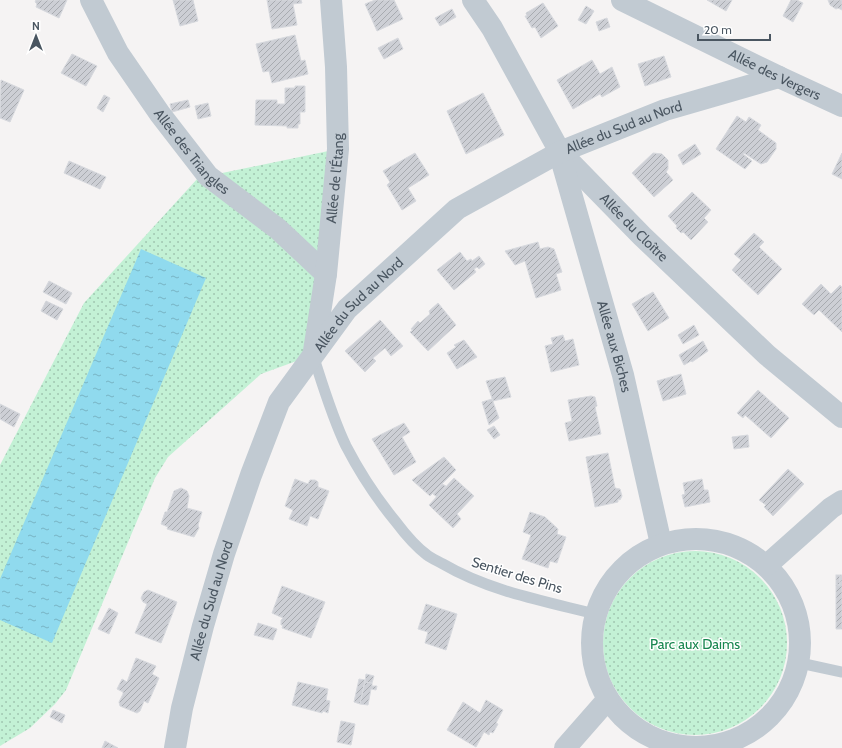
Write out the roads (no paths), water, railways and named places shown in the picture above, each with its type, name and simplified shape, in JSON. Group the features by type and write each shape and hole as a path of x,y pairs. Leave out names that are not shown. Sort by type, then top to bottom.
{"street":[{"name":"Allée des Triangles","path":"90,0 118,53 160,114 208,176 278,228 326,274"},
{"name":"Allée de l'Étang","path":"313,355 326,274 338,149 336,67 331,0"},
{"name":"Allée du Cloître","path":"473,0 492,28 560,152 642,236 767,355 842,417"},
{"name":"Allée des Vergers","path":"622,0 779,77 842,106"},
{"name":"Allée du Sud au Nord","path":"175,748 182,708 203,626 224,554 251,475 279,402 347,309 457,209 560,152 665,110 779,77"},
{"name":"Allée aux Biches","path":"560,152 623,375 661,544"},
{"path":"767,565 831,508 842,501"},
{"path":"689,538 717,540 744,549 767,565 784,585 796,609 801,636 800,663 787,695 765,722 737,744 707,747 678,746 651,737 626,721 608,699 596,672 591,643 595,614 614,579 632,560 661,544 689,538"},
{"path":"565,748 608,699"}],"lane":[{"name":"Sentier des Pins","path":"313,355 328,402 346,445 366,481 387,512 405,534 427,555 454,571 483,583 595,614"},
{"path":"800,663 842,672"}],"water":[{"path":"141,249 206,278 52,643 0,620 0,579"}],"park label":[{"name":"Parc aux Daims","path":"695,644"}]}
